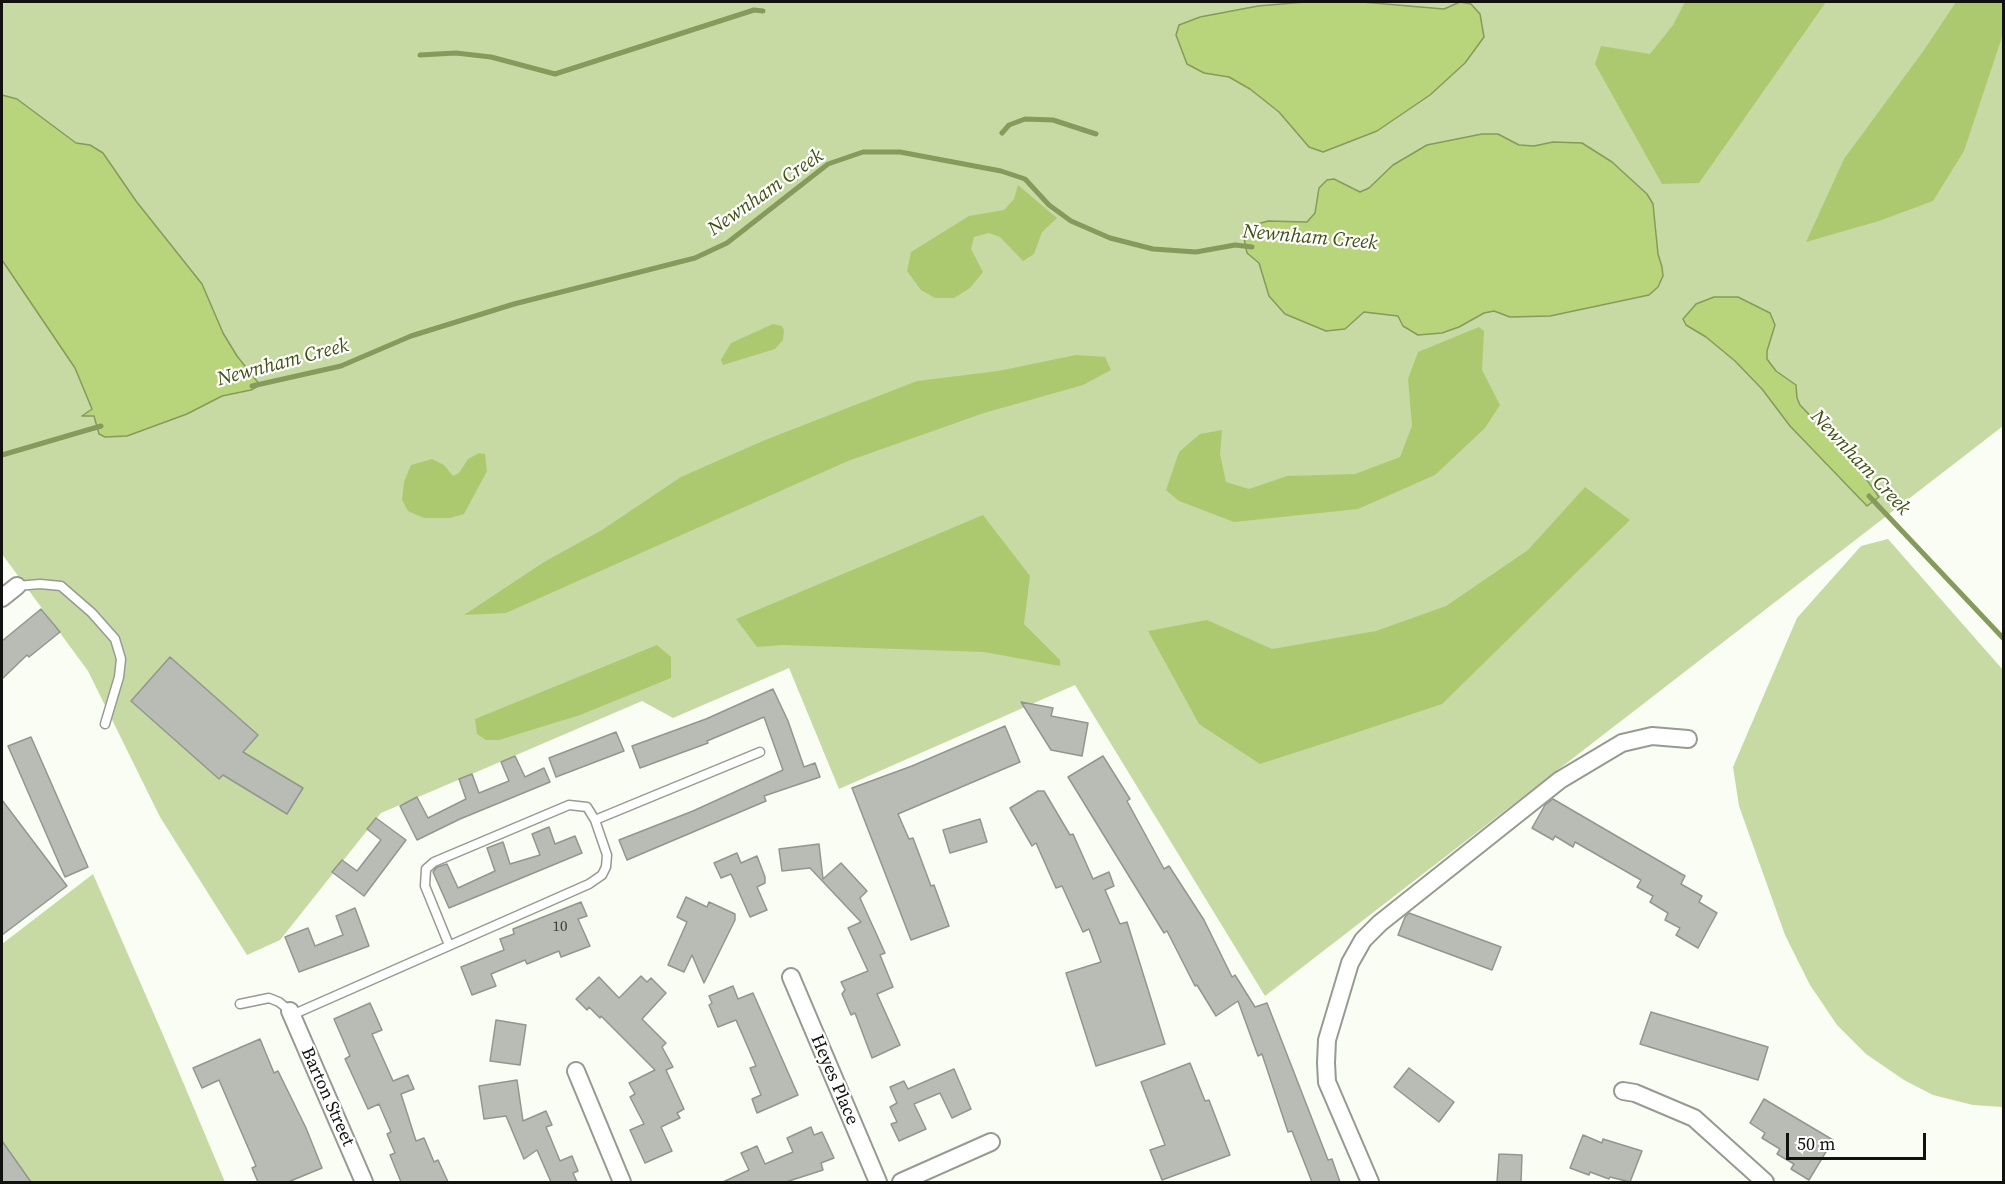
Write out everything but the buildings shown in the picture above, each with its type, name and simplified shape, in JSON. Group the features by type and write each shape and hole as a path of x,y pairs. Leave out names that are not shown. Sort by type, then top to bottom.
{"street":[{"path":"2,598 17,586"},
{"path":"1370,1182 1327,1082 1326,1063 1327,1040 1350,963 1363,940 1380,923 1560,780 1622,743 1652,736 1688,739"},
{"name":"Heyes Place","path":"791,977 878,1182"},
{"name":"Barton Street","path":"291,1013 364,1182"},
{"path":"576,1071 622,1182"},
{"path":"1623,1091 1694,1118 1765,1182"},
{"path":"901,1182 991,1142"}],"lane":[{"path":"17,586 40,584 62,586 92,613 115,639 121,659 119,677 105,724"},
{"path":"595,820 760,752"},
{"path":"240,1004 269,999 279,1002 291,1013 449,945 589,884 602,876 608,855 595,820 587,807 569,805 434,862 426,869 425,886 449,945"}],"shaded area":[{"path":"2,2 2003,2 2003,426 1265,996 1075,685 839,789 789,668 673,718 642,701 381,813 280,940 247,955 160,817 88,671 2,554"},
{"path":"1685,2 1826,2 1699,183 1662,184 1595,64 1601,46 1650,54 1673,25"},
{"path":"1956,2 2003,2 2003,34 1964,151 1933,201 1879,221 1806,242 1844,159 1924,50"},
{"path":"1018,185 1057,218 1042,232 1034,254 1023,261 1000,237 989,233 974,237 971,249 983,272 970,288 954,298 935,298 921,290 907,271 911,252 969,216 1004,210 1014,199"},
{"path":"773,324 782,326 784,330 783,340 775,349 723,365 721,360 731,343"},
{"path":"1479,327 1484,331 1482,370 1500,405 1485,428 1435,475 1358,509 1234,522 1179,501 1166,490 1179,452 1200,434 1222,430 1220,454 1226,482 1249,489 1287,476 1355,474 1400,457 1412,426 1408,379 1418,352"},
{"path":"1076,355 1105,357 1111,370 1083,385 984,413 848,461 506,613 464,615 544,562 602,530 681,477 765,440 917,381 998,371"},
{"path":"479,453 485,454 487,471 464,514 450,518 424,518 408,511 402,500 404,482 411,465 432,459 444,465 453,476 459,473 468,459"},
{"path":"1585,487 1630,520 1442,704 1328,742 1260,764 1199,724 1148,631 1207,620 1272,649 1376,631 1446,606 1528,550"},
{"path":"983,515 1030,576 1024,624 1060,660 1060,666 984,652 782,645 757,647 736,619"},
{"path":"1888,539 2003,670 2003,1107 1973,1105 1933,1095 1904,1080 1866,1054 1837,1025 1810,985 1785,935 1739,806 1733,767 1797,618 1861,546"},
{"path":"657,645 671,657 671,678 580,715 499,740 486,740 477,734 475,719"},
{"path":"93,874 225,1182 2,1182 2,944"}],"water":[{"path":"1305,2 1362,2 1444,9 1460,2 1471,4 1480,14 1484,37 1465,63 1430,95 1377,131 1323,152 1309,147 1279,112 1250,89 1229,77 1204,73 1187,64 1176,35 1179,25 1200,17 1258,6"},
{"path":"2,95 17,99 76,143 90,145 103,153 136,201 202,284 223,333 237,356 260,385 251,390 222,396 187,414 127,436 105,437 99,434 94,416 82,416 92,409 75,368 2,260"},
{"path":"1482,134 1498,134 1519,145 1534,146 1553,142 1582,143 1612,162 1647,194 1653,204 1658,254 1663,276 1658,287 1649,295 1550,316 1510,317 1494,311 1484,313 1459,327 1442,333 1418,335 1403,326 1398,316 1364,312 1345,329 1326,331 1285,314 1269,296 1259,263 1247,253 1243,233 1254,225 1268,221 1307,222 1315,213 1319,188 1327,180 1334,179 1360,192 1369,188 1393,165 1427,145"},
{"path":"1714,297 1738,297 1770,313 1775,325 1767,351 1767,359 1776,371 1796,385 1800,405 1852,459 1879,497 1867,506 1790,426 1762,389 1735,361 1706,337 1686,325 1683,319 1696,304"}],"waterway":[{"path":"420,55 456,53 491,57 555,74 754,10 763,11"},
{"path":"1002,133 1009,125 1025,119 1053,120 1096,134"},
{"name":"Newnham Creek","path":"252,386 341,366 411,336 514,304 695,258 727,243 828,164 863,152 900,152 1001,171 1025,179 1049,205 1071,221 1110,238 1153,249 1196,252 1235,245 1252,247"},
{"name":"Newnham Creek","path":"2,455 101,426"},
{"name":"Newnham Creek","path":"1869,496 2004,639"}]}
